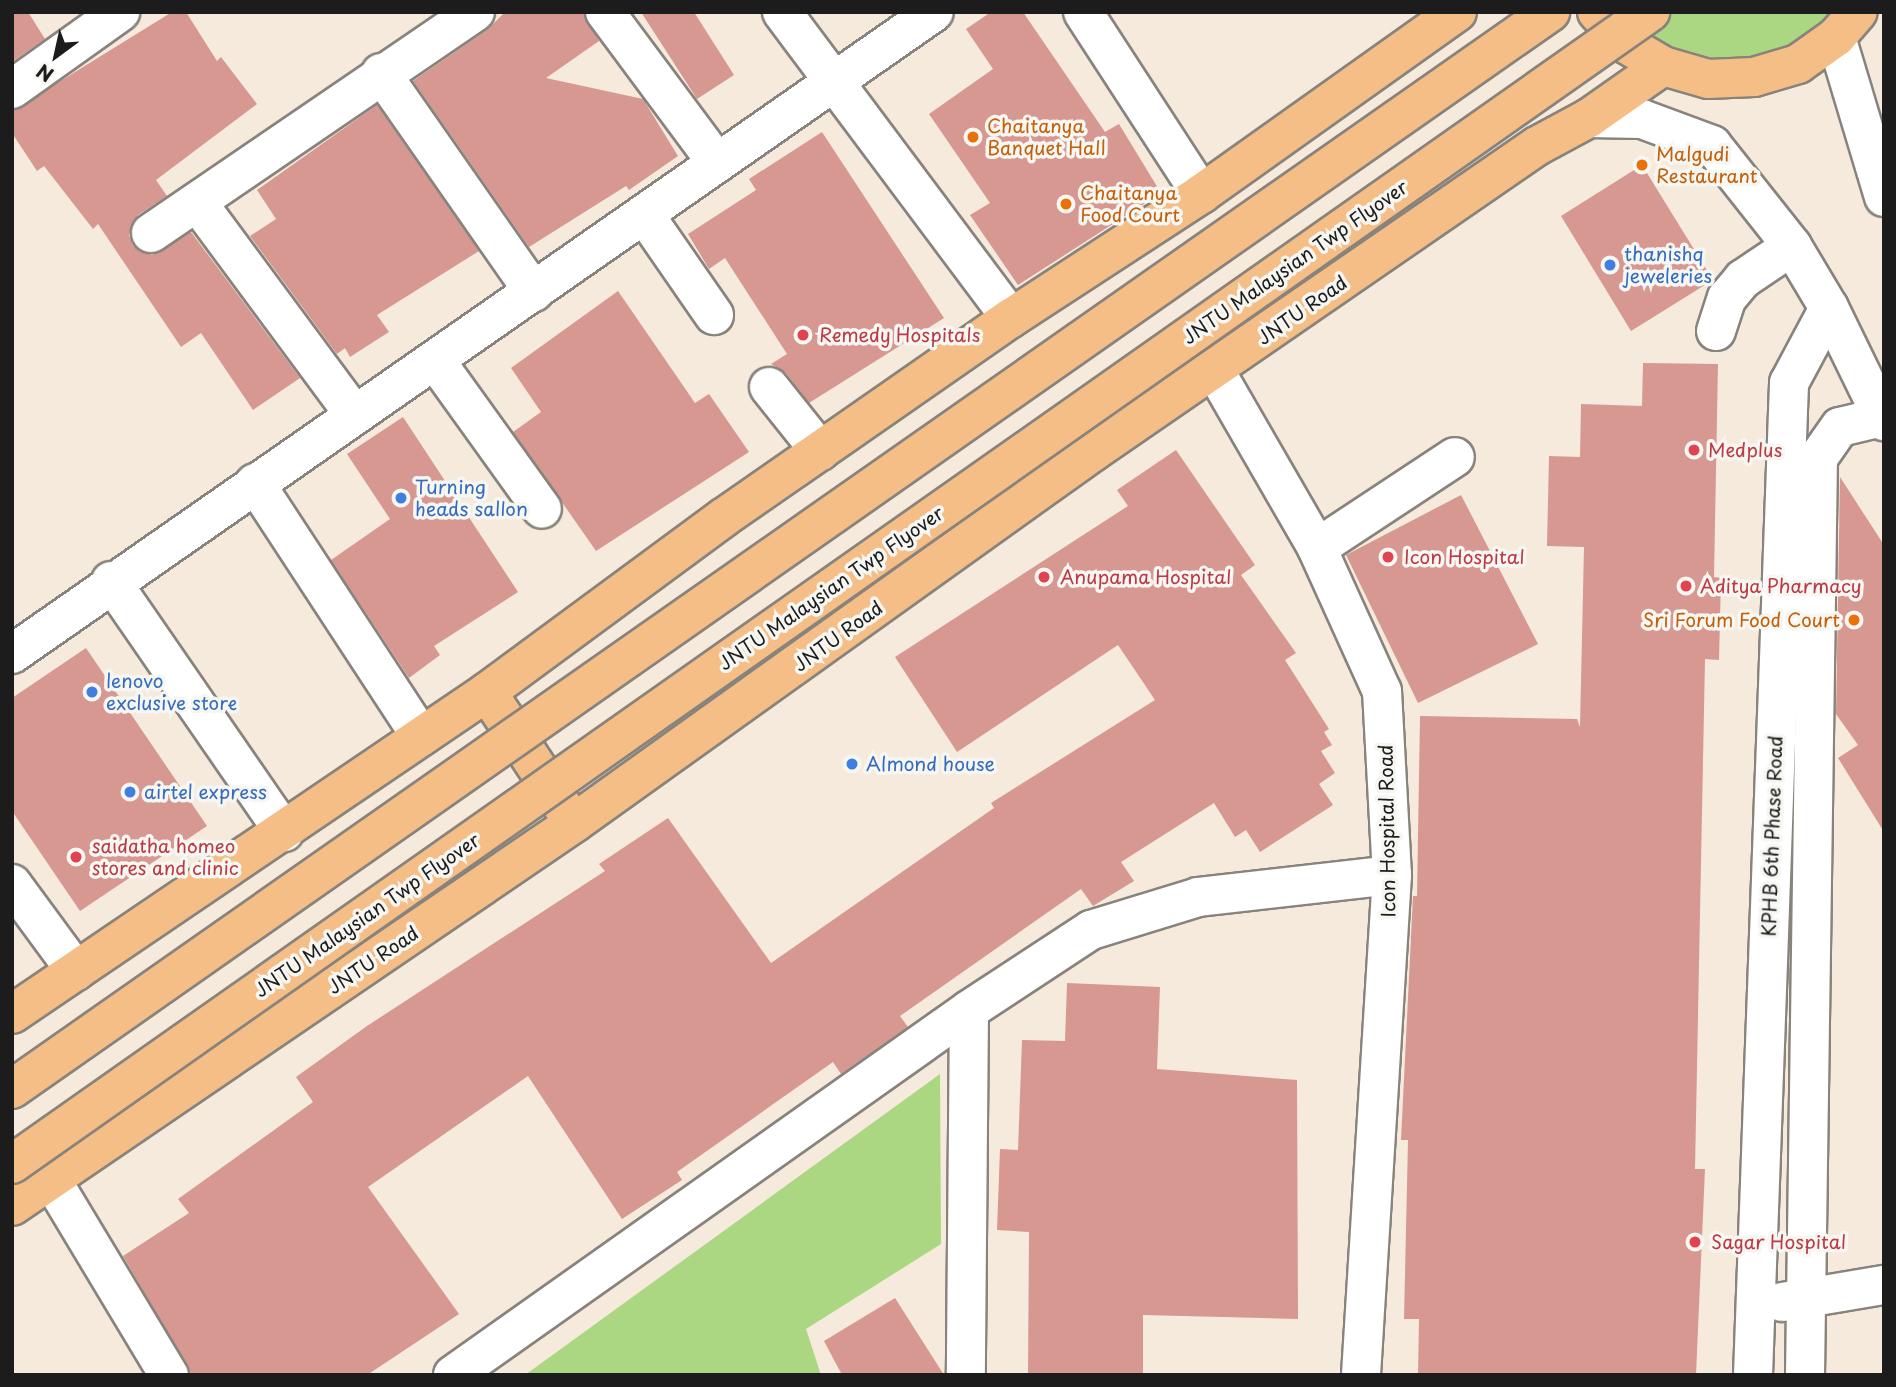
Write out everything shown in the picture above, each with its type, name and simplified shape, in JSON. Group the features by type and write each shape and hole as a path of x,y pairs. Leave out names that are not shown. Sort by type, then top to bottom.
{"main road":[{"path":"12,1014 487,692 820,451 1011,318 1201,194 1457,12"},
{"path":"12,1089 1550,12"},
{"path":"1597,12 1626,44 1663,66 1708,79 1754,78 1798,64 1847,25"},
{"name":"JNTU Malaysian Twp Flyover","path":"12,1164 1650,12"},
{"name":"JNTU Road","path":"12,1206 574,823 1094,452 1215,371 1537,145 1589,118 1663,66"},
{"path":"487,692 574,823"}],"street":[{"path":"12,89 79,24 120,12"},
{"path":"151,233 380,73 475,12"},
{"path":"606,12 717,163"},
{"path":"782,12 1011,318"},
{"path":"12,654 111,581 534,292 934,12"},
{"path":"1083,12 1201,194"},
{"path":"1847,25 1884,197"},
{"path":"380,73 534,292"},
{"path":"1589,118 1642,119 1712,145 1792,246 1829,308 1883,419"},
{"path":"197,202 354,414"},
{"path":"644,214 714,315"},
{"path":"1716,331 1727,298 1743,279 1792,246"},
{"name":"KPHB 6th Phase Road","path":"1753,1375 1789,383 1829,308"},
{"path":"435,360 542,509"},
{"name":"Icon Hospital Road","path":"1215,371 1317,548 1382,691 1392,875 1361,1375"},
{"path":"769,387 820,451"},
{"name":"KPHB 6th Phase Road","path":"1805,1375 1818,458 1840,427 1883,419"},
{"path":"1317,548 1455,457"},
{"path":"255,483 421,737"},
{"path":"111,581 284,831"},
{"path":"453,1375 969,1010 1091,930 1198,897 1392,875"},
{"path":"12,884 76,971"},
{"path":"966,1375 969,1010"},
{"path":"51,1179 169,1375"},
{"path":"1755,1306 1884,1286"}],"green space":[{"path":"1621,12 1837,12 1799,45 1752,61 1704,61 1662,47"},
{"path":"940,1074 941,1244 806,1329 821,1375 525,1375"}],"building":[{"path":"12,12 28,12 45,39 12,62"},
{"path":"172,12 186,12 217,61 221,57 257,104 156,180 167,196 138,215 129,235 133,246 152,255 191,232 300,378 253,410 201,333 181,347 98,224 93,229 44,166 37,171 12,133 12,111"},
{"path":"505,12 584,12 599,41 546,78 643,99 678,156 629,190 626,186 529,247 413,81 487,30"},
{"path":"641,12 694,12 734,75 697,99"},
{"path":"991,12 1023,12 1105,132 1119,124 1161,193 1018,285 970,215 990,203 929,114 993,69 966,29"},
{"path":"377,105 479,251 377,315 389,332 350,357 345,348 337,354 250,236 276,219 257,190"},
{"path":"822,132 944,318 809,403 786,373 771,364 787,354 725,258 709,269 688,234 756,190 749,179"},
{"path":"1642,165 1713,280 1631,331 1561,216"},
{"path":"618,291 695,403 709,394 749,452 596,551 513,432 541,412 511,368"},
{"path":"1643,363 1718,364 1714,577 1721,578 1719,660 1705,659 1695,1169 1705,1169 1696,1375 1418,1375 1419,1319 1404,1319 1408,1140 1401,1140 1413,896 1417,896 1420,716 1577,719 1580,727 1584,547 1547,546 1549,456 1580,457 1581,404 1642,406"},
{"path":"403,417 518,592 434,646 440,655 409,678 331,560 390,519 347,454"},
{"path":"1176,450 1255,565 1241,575 1296,653 1285,660 1329,729 1324,732 1332,745 1321,751 1335,773 1319,784 1333,805 1260,852 1246,830 1235,837 1214,803 1121,862 1134,881 1093,906 1081,889 900,1016 908,1027 841,1074 833,1062 677,1172 682,1180 622,1219 528,1076 368,1187 459,1314 367,1375 192,1375 123,1256 189,1213 178,1199 313,1102 296,1077 367,1026 605,871 599,864 668,818 771,963 994,808 991,803 1155,700 1118,645 957,752 895,657 1128,506 1117,490"},
{"name":"Sri Forum Food Court","path":"1840,477 1884,545 1884,832 1838,758 1858,745 1836,714"},
{"path":"1461,495 1538,644 1418,703 1346,555"},
{"path":"86,648 207,826 80,911 12,811 12,698"},
{"path":"1067,983 1160,987 1157,1069 1297,1080 1298,1319 1143,1315 1143,1375 1028,1375 1029,1232 997,1230 1000,1149 1018,1150 1022,1040 1065,1041"},
{"path":"895,1298 944,1375 842,1375 824,1341"}],"place":[{"name":"Chaitanya Banquet Hall","path":"973,137"},
{"name":"Malgudi Restaurant","path":"1642,165"},
{"name":"Chaitanya Food Court","path":"1066,204"},
{"name":"thanishq jeweleries","path":"1610,265"},
{"name":"Remedy Hospitals","path":"803,335"},
{"name":"Medplus","path":"1694,450"},
{"name":"Turning heads sallon","path":"401,498"},
{"name":"Icon Hospital","path":"1388,557"},
{"name":"Anupama Hospital","path":"1044,577"},
{"name":"Aditya Pharmacy","path":"1686,586"},
{"name":"Sri Forum Food Court","path":"1854,620"},
{"name":"lenovo exclusive store","path":"92,692"},
{"name":"Almond house","path":"852,764"},
{"name":"airtel express","path":"130,792"},
{"name":"saidatha homeo stores and clinic","path":"76,857"},
{"name":"Sagar Hospital","path":"1695,1242"}]}
